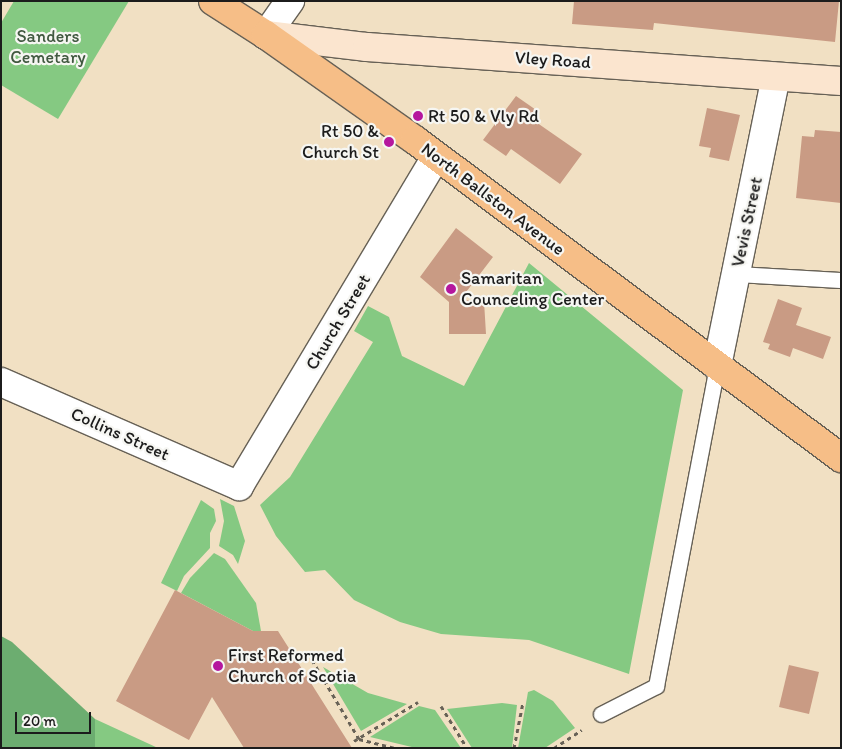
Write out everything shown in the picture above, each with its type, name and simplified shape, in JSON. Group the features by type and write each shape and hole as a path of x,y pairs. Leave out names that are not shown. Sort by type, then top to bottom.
{"main road":[{"name":"North Ballston Avenue","path":"213,1 266,35 436,157 841,458"}],"street":[{"path":"266,35 290,1"},
{"name":"Vley Road","path":"266,35 367,47 841,81"},
{"name":"Vevis Street","path":"717,366 776,77"},
{"name":"Church Street","path":"239,486 436,157"},
{"name":"Collins Street","path":"1,382 239,486"}],"lane":[{"path":"736,274 841,280"},
{"path":"601,714 656,686 717,366"}],"path":[{"path":"308,653 359,738 396,748"},
{"path":"354,741 418,702"},
{"path":"514,748 523,702"},
{"path":"440,706 467,748"},
{"path":"554,748 582,730"}],"green space":[{"name":"Sanders Cemetary","path":"14,1 129,1 58,119 1,85 1,23"},
{"path":"529,263 683,390 629,674 529,640 441,634 400,622 354,600 325,570 305,572 276,536 260,505 290,477 373,342 354,331 368,306 389,317 402,356 464,386"},
{"path":"220,499 234,506 245,541 238,564 233,555 219,546 224,521"},
{"path":"201,500 214,509 216,521 210,533 210,548 184,576 177,591 161,583"},
{"path":"214,553 225,559 256,603 261,631 253,631 181,593 190,578"},
{"path":"1,636 12,642 95,719 95,748 1,748"},
{"path":"323,667 368,693 407,704 361,731"},
{"path":"534,690 553,701 575,728 545,748 518,748 528,692"},
{"path":"502,703 517,705 512,748 472,748 447,709"},
{"path":"419,706 435,710 461,748 416,748 370,737"},
{"path":"95,719 158,748 95,748"}],"building":[{"path":"574,1 839,1 835,42 654,23 653,30 572,24"},
{"path":"516,96 539,112 533,120 582,154 560,184 511,149 506,156 483,140"},
{"path":"707,108 740,115 729,161 709,157 711,148 699,146"},
{"path":"815,130 841,132 841,203 796,198 802,136 814,137"},
{"name":"Samaritan Counceling Center","path":"456,228 493,257 460,300 484,301 486,334 449,334 449,302 420,277"},
{"path":"778,299 802,308 796,325 831,337 823,359 793,348 790,357 768,349 770,344 763,342"},
{"name":"First Reformed Church of Scotia","path":"175,590 253,631 278,631 352,748 244,748 212,697 189,740 116,701"},
{"path":"789,665 819,672 809,714 779,707"}],"place":[{"name":"Rt 50 & Vly Rd","path":"418,116"},
{"name":"Rt 50 & Church St","path":"389,142"},
{"name":"Samaritan Counceling Center","path":"451,289"},
{"name":"First Reformed Church of Scotia","path":"218,666"}]}
